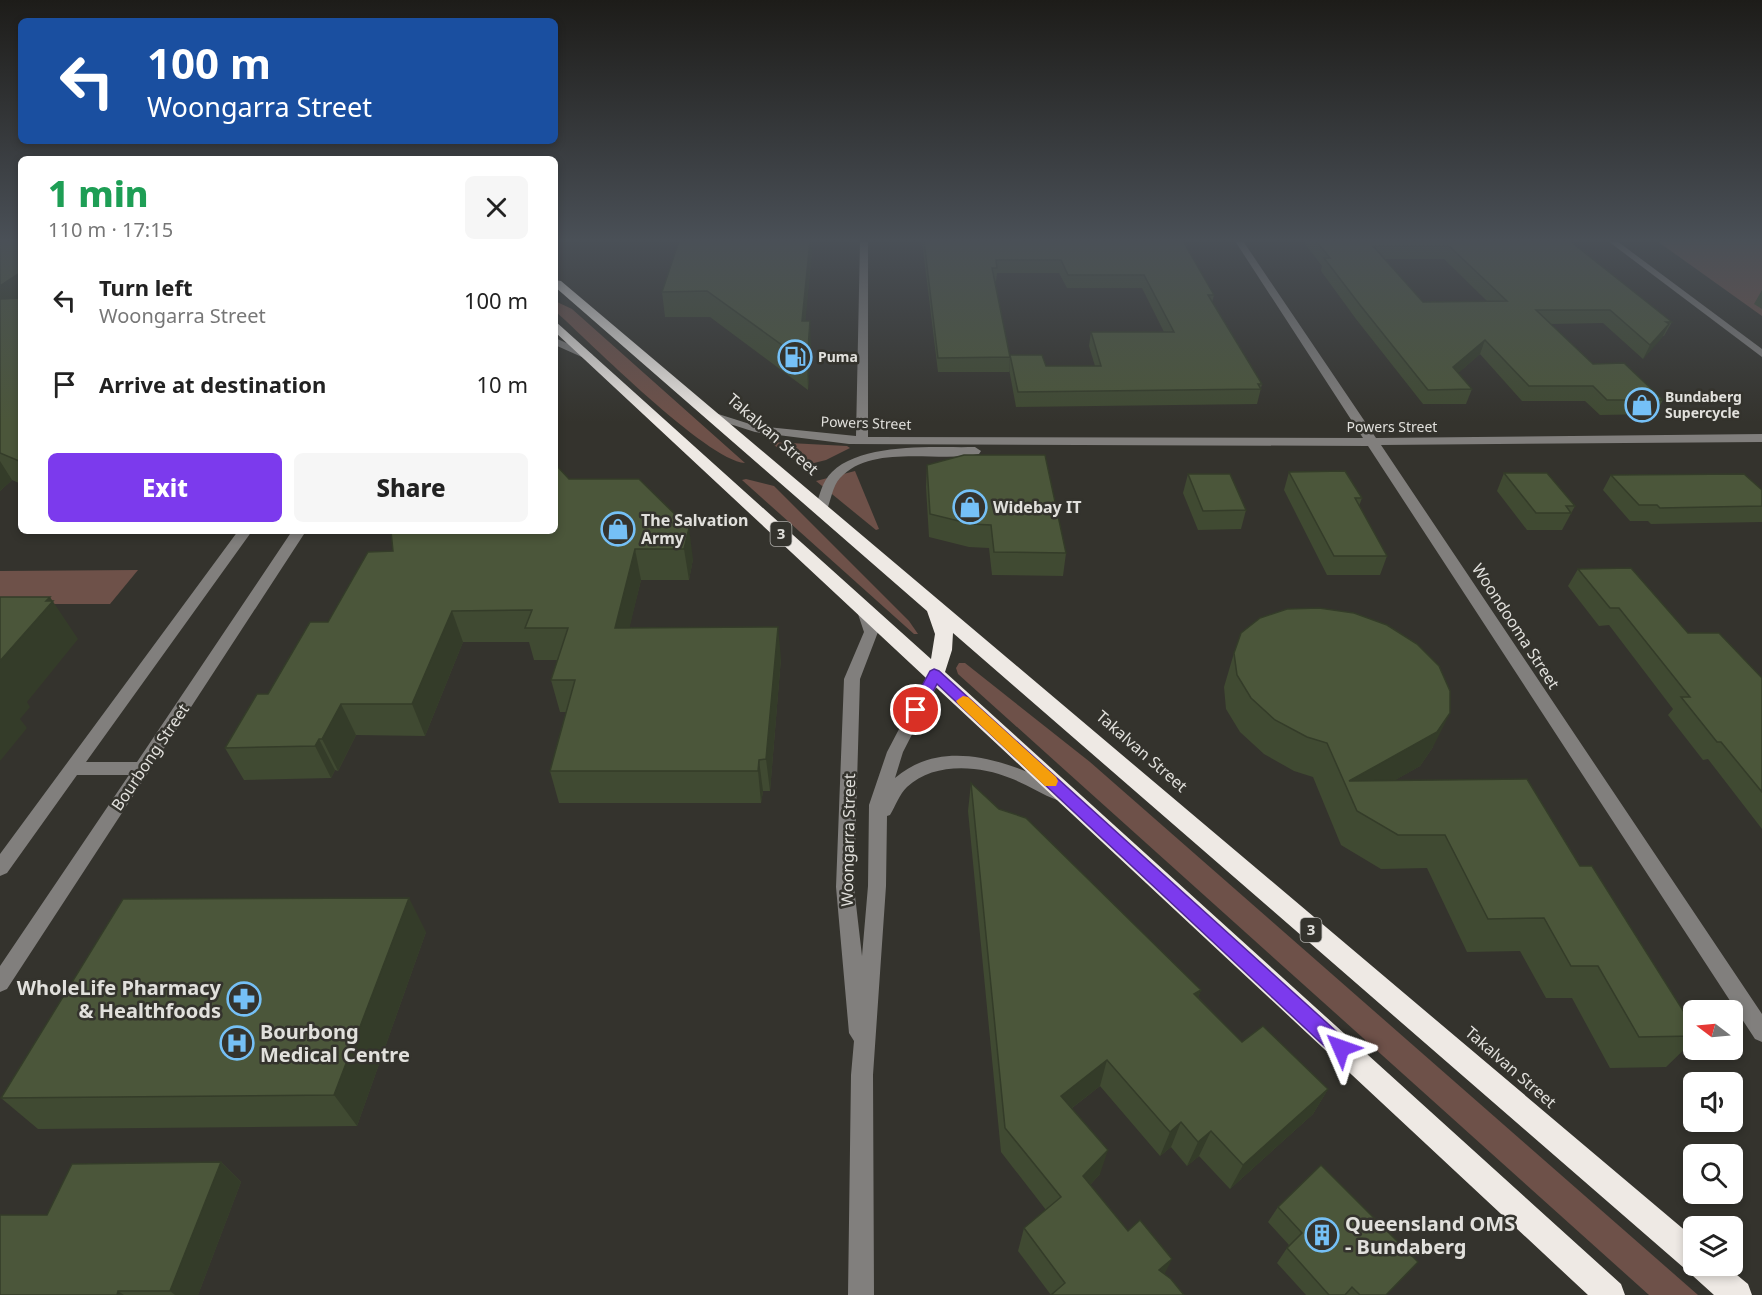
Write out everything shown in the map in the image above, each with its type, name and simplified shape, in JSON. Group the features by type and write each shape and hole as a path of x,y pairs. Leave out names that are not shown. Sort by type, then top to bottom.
{"highway":[{"name":"Takalvan Street","path":"577,301 1683,1249"},
{"name":"3","path":"558,328 1610,1295"},
{"path":"929,602 942,620 945,631 934,674"},
{"path":"1715,1276 1737,1295"}],"street":[{"path":"864,301 861,440 883,456"},
{"name":"Woondooma Street","path":"1279,301 1762,1032"},
{"path":"1692,301 1762,354"},
{"path":"558,342 588,356"},
{"name":"Powers Street","path":"712,415 736,424 778,433 861,440 1373,442 1762,438"},
{"path":"863,420 892,434 923,440"},
{"name":"Powers Street","path":"820,509 829,485 837,474 856,462 883,456 976,450 1022,441"},
{"path":"0,868 243,534"},
{"name":"Bourbong Street","path":"0,983 297,534"},
{"name":"Woongarra Street","path":"862,1074 845,887 852,679 871,632 864,610"},
{"name":"Woongarra Street","path":"861,1295 862,1074 877,886 878,805 889,768 934,674"},
{"name":"Woongarra Street","path":"878,829 887,800 907,776 947,762 999,767 1068,798"},
{"path":"72,769 143,768"}],"shaded area":[{"path":"1742,301 1762,301 1762,316"},
{"path":"558,302 572,309 745,463 727,457 704,442 648,398 558,314"},
{"path":"770,442 850,448 826,460 802,466"},
{"path":"855,471 879,529 876,530 816,481"},
{"path":"742,480 774,486 909,621 918,634 914,634"},
{"path":"138,570 110,604 0,604 0,571"},
{"path":"959,663 965,663 1090,762 1698,1295 1649,1295 958,674 956,668"}],"building":[{"path":"0,301 18,301 18,461 0,453"},
{"path":"721,301 804,301 802,321 810,321 807,363"},
{"path":"931,301 999,301 1010,357 938,358"},
{"path":"1158,301 1212,301 1262,384 1258,384 1261,389 1018,392 1010,355 1042,355 1046,366 1101,366 1091,332 1174,332"},
{"path":"1357,301 1646,301 1672,322 1666,322 1669,324 1650,345 1610,310 1536,310 1593,364 1624,363 1663,400 1607,400 1593,386 1529,386 1485,340 1453,367 1472,389 1428,390"},
{"path":"964,455 1045,455 1066,553 994,552 991,525 971,524 930,514 927,465"},
{"path":"558,467 569,479 639,479 689,528 684,549 635,549 615,628 778,627 766,759 759,760 758,771 550,771 575,680 551,680 568,628 525,628 532,610 452,611 412,704 341,704 322,739 319,739 315,746 225,748 257,694 268,694 310,622 328,622 368,552 393,551 391,534 558,534"},
{"path":"1345,471 1362,498 1355,498 1387,556 1334,556 1289,472"},
{"path":"1504,473 1547,473 1575,506 1566,506 1571,513 1536,513"},
{"path":"1188,474 1230,474 1246,510 1203,511"},
{"path":"1744,474 1762,490 1762,506 1660,508 1657,505 1639,505 1611,475"},
{"path":"1631,568 1688,633 1719,633 1762,678 1762,792 1721,742 1717,742 1681,697 1690,697 1619,608 1610,608 1578,569"},
{"path":"0,597 50,597 46,601 53,601 0,661"},
{"path":"1319,608 1354,613 1387,625 1417,644 1439,666 1450,691 1450,713 1437,732 1349,781 1527,779 1580,866 1592,866 1683,1011 1683,1036 1639,1037 1598,966 1571,966 1544,918 1488,919 1445,835 1398,835 1357,811 1327,743 1307,737 1275,720 1251,698 1237,675 1234,653 1241,633 1260,618 1287,609"},
{"path":"971,783 999,809 1026,818 1201,990 1194,994 1242,1042 1263,1026 1328,1089 1243,1165 1211,1131 1198,1142 1181,1122 1170,1132 1107,1060 1061,1096 1108,1150 1083,1176 1128,1231 1140,1220 1172,1259 1159,1270 1171,1279 1184,1295 1051,1295 1065,1283 1024,1228 1061,1197 1005,1128"},
{"path":"409,898 334,1095 1,1098 123,899"},
{"path":"221,1162 170,1291 118,1291 117,1295 0,1295 0,1215 47,1215 72,1164"},
{"name":"Queensland OMS - Bundaberg","path":"1321,1165 1418,1262 1386,1295 1360,1295 1352,1287 1345,1295 1329,1295 1287,1248 1302,1233 1278,1207"}],"slow traffic":[{"path":"963,701 1050,781"}],"place":[{"name":"Puma","path":"795,357"},
{"name":"Bundaberg Supercycle","path":"1642,405"},
{"name":"Widebay IT","path":"970,507"},
{"name":"The Salvation Army","path":"618,529"},
{"name":"WholeLife Pharmacy & Healthfoods","path":"244,999"},
{"name":"Bourbong Medical Centre","path":"237,1043"},
{"name":"Queensland OMS - Bundaberg","path":"1322,1235"}],"route":[{"path":"916,710 934,674 1341,1048"}]}
